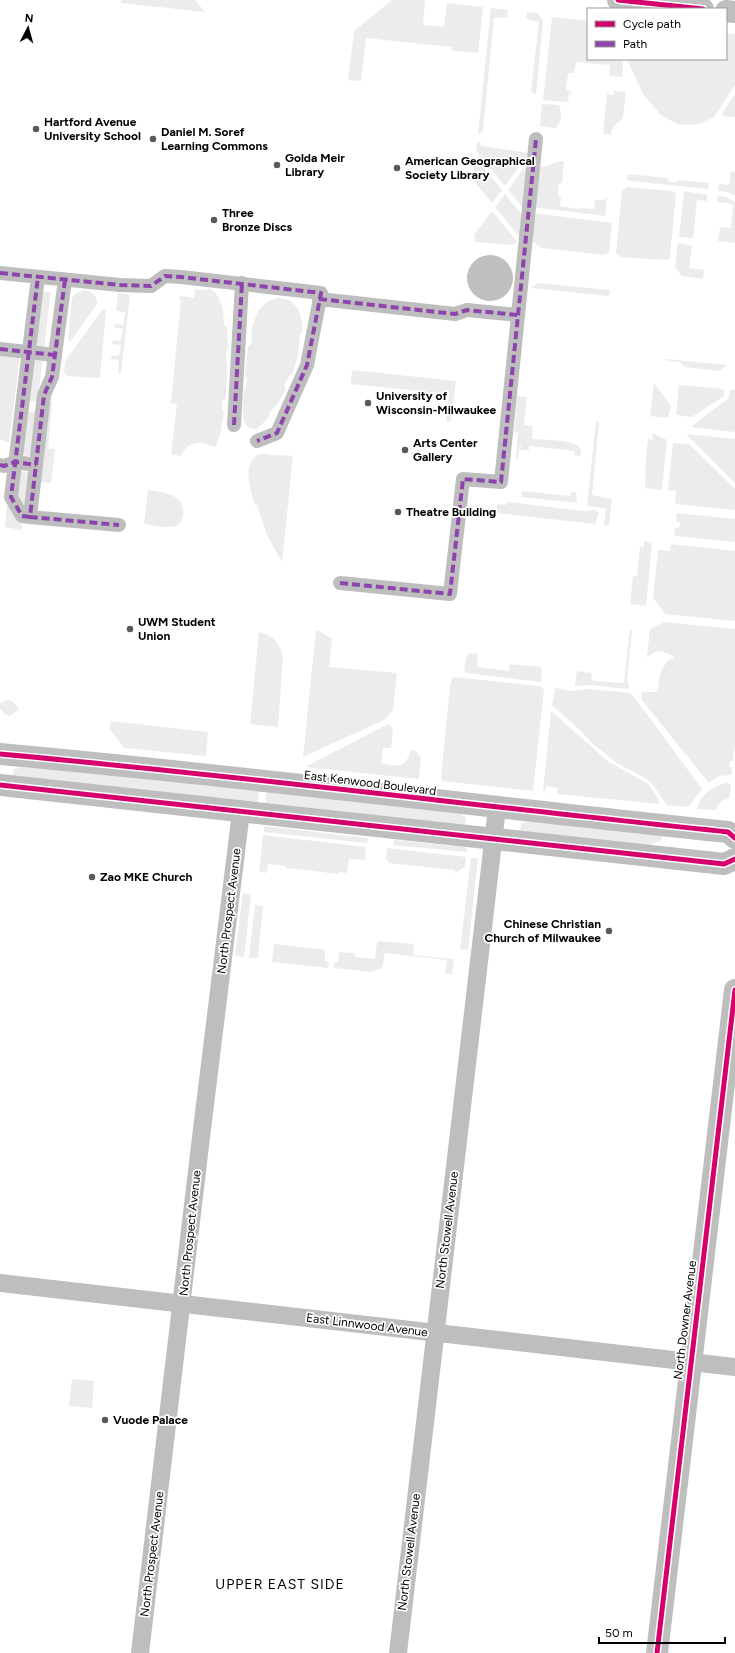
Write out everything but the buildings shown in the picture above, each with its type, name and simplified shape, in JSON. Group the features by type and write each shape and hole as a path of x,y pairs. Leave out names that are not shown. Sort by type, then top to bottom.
{"street":[{"path":"618,0 694,8"},
{"path":"340,583 450,594 463,479 501,482 536,139"},
{"path":"0,273 120,285 151,286 165,276 242,283 321,293 307,365 277,433 257,441"},
{"path":"38,277 11,497 22,516 119,525"},
{"path":"30,517 44,395 52,377 65,280"},
{"path":"234,425 242,283"},
{"path":"319,299 454,314 467,310 518,315"},
{"path":"0,348 55,355"},
{"path":"0,465 4,466 15,462 36,465"},
{"name":"East Kenwood Boulevard","path":"0,754 285,783 498,808 728,832 735,838"},
{"path":"0,785 724,864 735,859"},
{"name":"North Stowell Avenue","path":"398,1653 498,808"},
{"name":"North Prospect Avenue","path":"140,1653 202,1123 241,812"},
{"name":"North Downer Avenue","path":"657,1653 690,1362 735,990"},
{"name":"East Linnwood Avenue","path":"0,1283 735,1367"}],"shaded area":[{"path":"121,0 195,0 205,12 121,3"},
{"path":"392,0 425,0 423,25 444,27 447,3 483,7 478,53 451,50 451,47 366,38 361,81 348,80 354,31"},
{"path":"491,8 508,10 507,17 494,18 483,131 478,135"},
{"path":"527,12 537,13 543,20 536,95 531,91 539,22 526,18"},
{"path":"552,17 587,21 587,60 621,60 623,64 622,77 609,76 610,65 576,62 574,73 568,73 566,89 572,92 572,95 569,92 568,102 543,100"},
{"path":"727,33 735,34 735,85 714,117 700,124 677,124 661,115 643,94 627,60 727,60"},
{"path":"614,91 626,92 623,118 613,127 611,135 603,134 607,94 614,95"},
{"path":"735,94 735,117 722,116 723,112"},
{"path":"542,104 559,105 561,117 556,128 540,126"},
{"path":"477,142 480,142 481,146 529,153 505,186 476,151"},
{"path":"475,158 502,190 492,203 473,180"},
{"path":"559,161 564,161 562,183 559,183 558,196 561,197 560,206 578,209 594,209 595,200 604,200 607,197 605,216 532,207 540,167"},
{"path":"524,168 526,168 524,209 508,190"},
{"path":"731,171 735,172 735,196 727,192 718,191 719,184 729,185"},
{"path":"628,174 667,178 670,182 676,182 679,180 709,183 708,189 630,181 627,179"},
{"path":"627,187 673,191 676,194 670,257 667,260 620,257 616,253 622,191"},
{"path":"684,191 707,195 707,201 697,200 693,238 679,237"},
{"path":"505,194 523,216 521,239 495,207"},
{"path":"718,196 726,197 735,202 735,243 718,241 720,227 731,228 733,204 717,202"},
{"path":"492,211 517,242 512,245 475,242 474,235"},
{"path":"532,213 612,223 609,253 604,255 542,248 528,239"},
{"path":"678,243 692,246 689,268 704,270 703,279 682,276 675,267"},
{"path":"490,255 503,259 509,265 513,278 509,291 503,297 490,301 477,297 471,291 467,278 471,265 477,259"},
{"path":"538,283 610,290 609,296 531,288"},
{"path":"208,288 215,292 219,298 224,314 224,325 227,327 228,349 226,351 226,399 223,400 222,410 224,412 221,431 216,446 202,443 194,444 185,449 181,456 171,454 177,404 171,403 181,300 179,300 179,298 181,296 194,298 195,289 207,290"},
{"path":"84,290 94,294 97,304 70,342 68,339 72,298 76,293"},
{"path":"41,291 51,292 44,348 35,347"},
{"path":"118,293 130,295 121,373 118,373 119,360 111,359 111,356 119,356 121,345 112,344 113,340 121,341 123,329 114,327 115,324 123,325 125,312 116,311"},
{"path":"278,298 290,301 295,305 301,315 302,334 300,334 298,356 292,375 290,375 284,385 286,389 277,405 269,414 269,417 257,429 251,428 244,420 243,414 244,389 246,388 247,379 245,376 248,346 251,344 251,333 254,320 259,310 266,303"},
{"path":"103,309 106,311 100,378 67,376 64,372 65,361"},
{"path":"0,353 20,356 9,443 0,439"},
{"path":"33,357 43,358 37,402 28,401"},
{"path":"664,360 727,365 719,371 685,367 680,362"},
{"path":"352,370 456,381 451,421 446,421 449,394 351,384"},
{"path":"654,383 671,406 668,418 650,416"},
{"path":"679,385 724,389 724,396 692,417 676,415"},
{"path":"730,390 735,390 735,432 691,427 729,398"},
{"path":"517,396 527,397 524,425 533,426 532,439 557,440 575,444 580,448 580,456 574,455 575,451 529,446 529,450 520,450 520,445 518,459 516,459 518,433 514,432"},
{"path":"49,402 52,402 48,449 55,449 51,483 37,482"},
{"path":"26,411 36,412 31,456 21,455"},
{"path":"596,422 599,422 592,495 612,499 609,525 604,525 606,508 587,506"},
{"path":"651,433 667,440 662,490 645,488 645,467 648,438 652,441 653,438"},
{"path":"686,434 735,439 735,483"},
{"path":"673,443 689,444 735,489 735,510 675,504 676,491 668,490"},
{"path":"263,453 270,455 293,456 282,562 267,535 257,505 255,505 249,483 248,475 251,461 256,456"},
{"path":"19,471 29,472 25,513 17,497"},
{"path":"148,490 161,492 178,499 183,509 183,517 179,524 169,527 144,524"},
{"path":"522,491 570,496 571,492 576,492 577,503 522,497"},
{"path":"7,501 10,501 22,526 22,530 5,527"},
{"path":"507,502 584,511 595,510 599,513 595,524 496,513 497,504 506,505"},
{"path":"677,513 735,519 735,542 674,536 675,528 678,528 680,525 680,523 676,521"},
{"path":"644,540 652,544 646,606 630,604 633,576 637,576 640,547 644,547"},
{"path":"671,544 735,551 735,621 665,614 653,597 658,550 670,551"},
{"path":"664,622 735,629 735,744 733,761 730,761 729,767 732,768 731,775 719,776 709,783 641,699 642,692 656,692 663,668 667,661 674,658 673,656 660,651 647,657 650,629"},
{"path":"630,629 632,630 627,680 629,689 590,685 575,686 577,671 592,673 591,679 594,681 624,682"},
{"path":"316,630 332,638 329,667 397,673 393,710 384,720 303,757"},
{"path":"259,632 272,637 278,643 283,656 278,727 250,724"},
{"path":"469,653 478,654 477,667 508,671 510,664 541,667 541,682 467,673 464,671 466,659"},
{"path":"455,677 539,686 544,689 533,791 443,781 441,778 450,686 452,678"},
{"path":"555,688 570,691 590,689 631,693 702,789 688,807 667,805 650,781 617,763 593,744 552,705"},
{"path":"6,700 12,701 19,709 10,716 5,715 0,709 0,704"},
{"path":"551,711 609,762 647,783 657,796 659,804 557,794 558,788 546,786 545,793 543,792"},
{"path":"111,721 208,732 206,756 124,748 109,728"},
{"path":"388,724 393,728 391,748 383,748 381,763 387,765 401,765 406,761 412,750 417,752 421,758 419,779 305,767"},
{"path":"24,766 259,791 258,802 13,776 14,769"},
{"path":"725,783 731,784 730,798 721,802 716,810 697,809 707,792"},
{"path":"267,792 461,814 466,818 465,825 265,803"},
{"path":"533,821 662,835 661,840 650,845 520,832 521,825 525,822"},
{"path":"264,826 368,838 367,843 264,832"},
{"path":"263,835 366,847 365,860 349,859 347,873 339,872 339,874 286,868 286,866 268,864 267,873 259,871"},
{"path":"394,840 464,847 467,848 467,852 393,845"},
{"path":"387,848 466,857 465,867 455,873 455,870 388,863 388,860 386,860"},
{"path":"471,858 478,858 468,949 460,950"},
{"path":"243,893 251,895 244,957 235,956"},
{"path":"255,905 263,906 258,958 249,958"},
{"path":"380,941 414,944 413,955 454,959 452,974 445,974 447,960 385,953 382,968 372,972 334,968 334,962 338,962 339,952 355,953 355,957 375,959 377,943"},
{"path":"274,944 325,950 325,961 329,962 328,968 272,962"},
{"path":"72,1379 94,1381 92,1408 69,1406"}],"marked path":[{"path":"340,583 450,594 463,479 501,482 536,139"},
{"path":"0,273 120,285 151,286 165,276 321,293 307,365 277,433 257,441"},
{"path":"30,517 22,516 11,497 38,277"},
{"path":"65,280 52,377 44,395 30,517 119,525"},
{"path":"234,425 242,283"},
{"path":"319,299 455,314 467,310 518,315"},
{"path":"0,349 55,355"},
{"path":"0,465 4,466 15,462 36,465"}],"cycle path":[{"path":"618,0 694,8"},
{"path":"0,754 182,772 728,832 735,838"},
{"path":"0,785 724,864 735,859"},
{"path":"657,1653 735,990"}],"place":[{"name":"Hartford Avenue University School","path":"36,129"},
{"name":"Daniel M. Soref Learning Commons","path":"153,139"},
{"name":"Golda Meir Library","path":"277,165"},
{"name":"American Geographical Society Library","path":"397,168"},
{"name":"Three Bronze Discs","path":"214,220"},
{"name":"University of Wisconsin-Milwaukee","path":"368,403"},
{"name":"Arts Center Gallery","path":"405,450"},
{"name":"Theatre Building","path":"398,512"},
{"name":"UWM Student Union","path":"130,629"},
{"name":"Zao MKE Church","path":"92,877"},
{"name":"Chinese Christian Church of Milwaukee","path":"609,931"},
{"name":"Vuode Palace","path":"105,1420"}],"district":[{"name":"UPPER EAST SIDE","path":"280,1584"}]}
